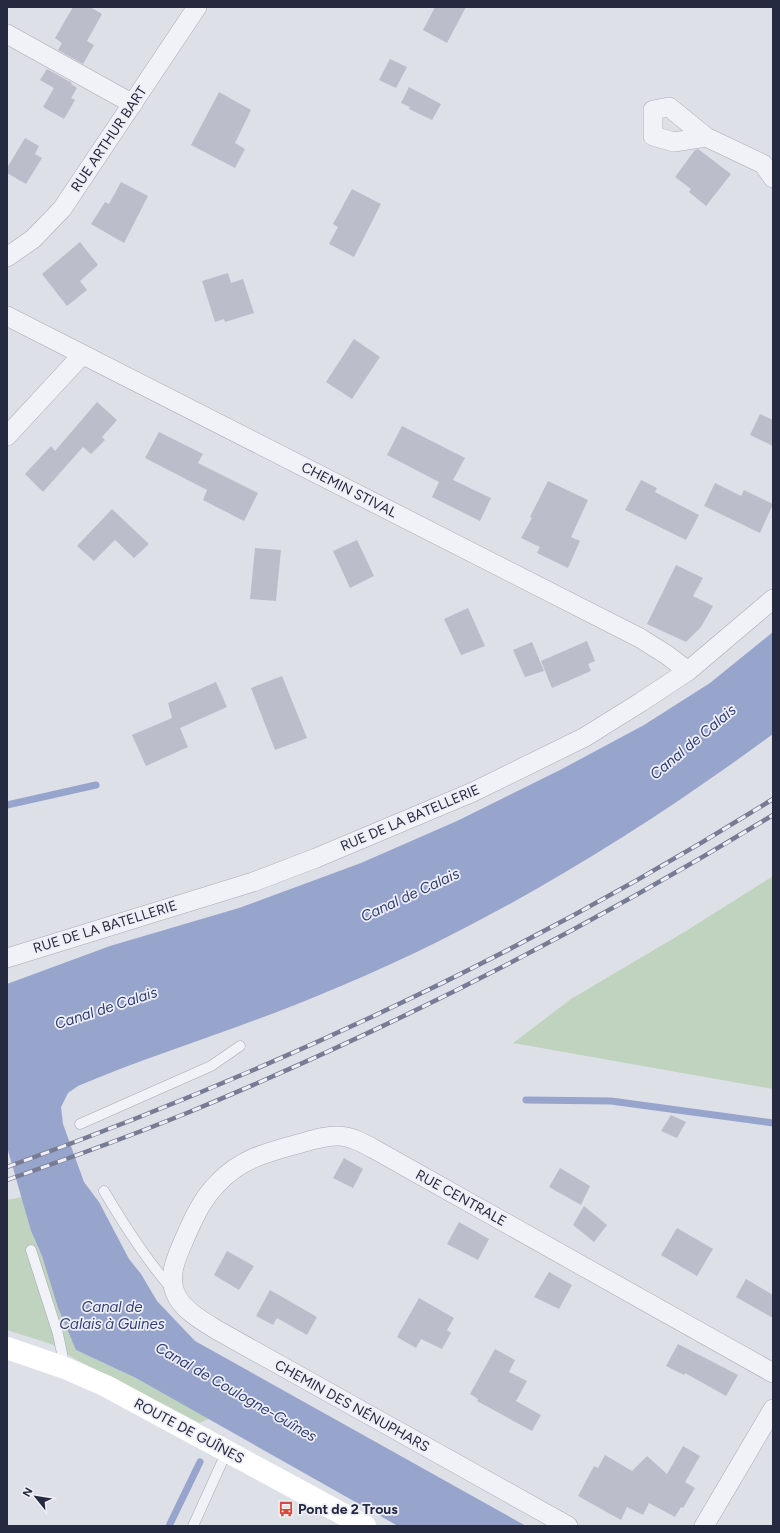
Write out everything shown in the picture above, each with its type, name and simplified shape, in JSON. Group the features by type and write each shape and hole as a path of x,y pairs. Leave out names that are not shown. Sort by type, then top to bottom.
{"main road":[{"name":"ROUTE DE GUÎNES","path":"7,1348 65,1368 117,1392 365,1526"}],"street":[{"name":"RUE ARTHUR BART","path":"7,257 33,239 62,209 197,7"},
{"path":"7,34 133,104"},
{"path":"706,137 763,164 773,178"},
{"name":"CHEMIN STIVAL","path":"7,316 640,638 668,654 688,670"},
{"path":"7,436 82,355"},
{"name":"RUE DE LA BATELLERIE","path":"7,958 253,882 385,830 473,792 586,737 688,670 773,598"},
{"name":"RUE CENTRALE","path":"175,1293 172,1283 172,1272 176,1258 200,1206 217,1183 236,1167 255,1156 314,1139 340,1136 352,1138 374,1149 773,1373"},
{"name":"CHEMIN DES NÉNUPHARS","path":"175,1293 197,1317 217,1330 568,1526"},
{"path":"704,1526 773,1409"}],"lane":[{"path":"80,1124 211,1066 240,1046"},
{"path":"104,1191 122,1222 157,1272 175,1293"},
{"path":"32,1250 58,1334 65,1368"},
{"path":"194,1526 227,1451"}],"green space":[{"path":"773,876 773,1089 513,1043 571,999 686,931"},
{"path":"22,1197 31,1231 42,1256 58,1308 76,1350 136,1378 210,1418 200,1423 75,1359 51,1344 7,1330 7,1200"}],"water":[{"path":"773,632 773,734 665,809 610,845 553,879 496,912 437,942 317,996 78,1086 68,1093 61,1107 63,1124 84,1182 99,1202 129,1259 141,1274 157,1301 195,1341 526,1526 398,1526 136,1378 76,1350 58,1308 42,1256 31,1231 7,1147 7,984 110,946 239,908 361,863 457,821 562,769 644,725 710,683"}],"building":[{"path":"73,7 90,7 102,14 87,41 94,45 83,64 58,50 62,43 55,38"},
{"path":"435,7 466,7 447,43 423,30"},
{"path":"390,59 407,67 396,88 379,80"},
{"path":"47,69 72,83 71,84 77,88 71,98 75,100 64,119 43,107 54,88 40,80"},
{"path":"409,87 441,104 432,120 409,109 410,107 401,103"},
{"path":"219,92 251,110 235,143 245,149 235,168 191,145"},
{"path":"25,138 39,146 35,154 42,158 26,184 7,173 7,168"},
{"path":"698,149 731,174 706,206 689,192 691,189 675,177 695,150"},
{"path":"121,182 148,196 124,243 91,224 105,202 109,204"},
{"path":"352,189 381,204 354,257 329,244 338,227 333,224"},
{"path":"80,242 98,265 80,281 87,290 67,306 42,274"},
{"path":"228,273 231,283 243,279 254,313 225,322 224,319 215,322 202,281"},
{"path":"354,339 380,357 352,399 326,382"},
{"path":"97,402 117,420 102,437 105,440 91,454 83,447 43,492 25,474 51,446 55,451"},
{"path":"760,414 773,420 773,446 750,435"},
{"path":"402,426 465,458 453,480 491,498 480,521 432,497 439,482 387,455"},
{"path":"159,432 203,454 198,463 258,493 244,521 203,500 207,490 145,458"},
{"path":"641,480 657,488 655,492 699,515 686,540 625,510"},
{"path":"548,481 588,500 571,537 580,541 568,568 537,553 540,547 521,538 532,518 530,517"},
{"path":"715,483 741,496 744,490 773,504 760,533 704,506"},
{"path":"112,509 149,544 134,558 115,540 94,561 77,546"},
{"path":"357,540 374,576 350,588 333,551"},
{"path":"255,548 281,550 276,601 250,599"},
{"path":"676,565 703,578 693,596 713,606 701,627 686,642 647,624"},
{"path":"468,608 485,646 461,655 444,619"},
{"path":"587,641 595,661 588,664 591,671 552,688 541,661"},
{"path":"532,642 544,671 525,677 513,650"},
{"path":"282,676 307,738 275,750 251,688"},
{"path":"216,682 227,707 180,728 188,747 146,766 132,735 172,718 168,703"},
{"path":"671,1115 686,1122 677,1138 661,1131"},
{"path":"344,1158 363,1169 353,1188 333,1178"},
{"path":"560,1168 590,1186 581,1205 549,1187"},
{"path":"584,1206 607,1225 594,1242 573,1225"},
{"path":"459,1222 489,1239 478,1260 447,1244"},
{"path":"677,1228 713,1249 697,1276 661,1255"},
{"path":"227,1251 254,1266 239,1290 214,1275"},
{"path":"549,1272 572,1285 559,1309 534,1297"},
{"path":"746,1279 773,1295 773,1318 736,1297"},
{"path":"270,1290 317,1317 307,1335 277,1318 273,1325 256,1316"},
{"path":"419,1298 454,1318 447,1330 451,1333 442,1349 421,1339 416,1348 397,1337"},
{"path":"678,1344 738,1375 726,1396 685,1373 684,1375 666,1366"},
{"path":"495,1349 515,1360 509,1372 527,1381 516,1401 541,1415 532,1431 477,1401 478,1399 470,1394"},
{"path":"683,1446 700,1456 685,1482 695,1488 683,1508 681,1507 675,1517 649,1503 643,1515 627,1507 621,1520 578,1496 594,1466 598,1468 605,1455 632,1471 647,1456 667,1474"}],"waterway":[{"path":"7,805 96,785"},
{"path":"526,1100 611,1101 773,1123"},
{"path":"169,1526 200,1462"}],"railway":[{"path":"7,1167 107,1130 205,1090 400,1004 589,907 682,854 773,799"},
{"path":"7,1180 97,1148 187,1113 263,1081 412,1012 486,975 631,898 773,815"}],"place":[{"name":"Pont de 2 Trous","path":"286,1509"}],"water label":[{"name":"Canal de Calais","path":"693,742"},
{"name":"Canal de Calais","path":"410,895"},
{"name":"Canal de Calais","path":"106,1008"},
{"name":"Canal de Calais à Guines","path":"112,1316"},
{"name":"Canal de Coulogne-Guînes","path":"236,1392"}]}
